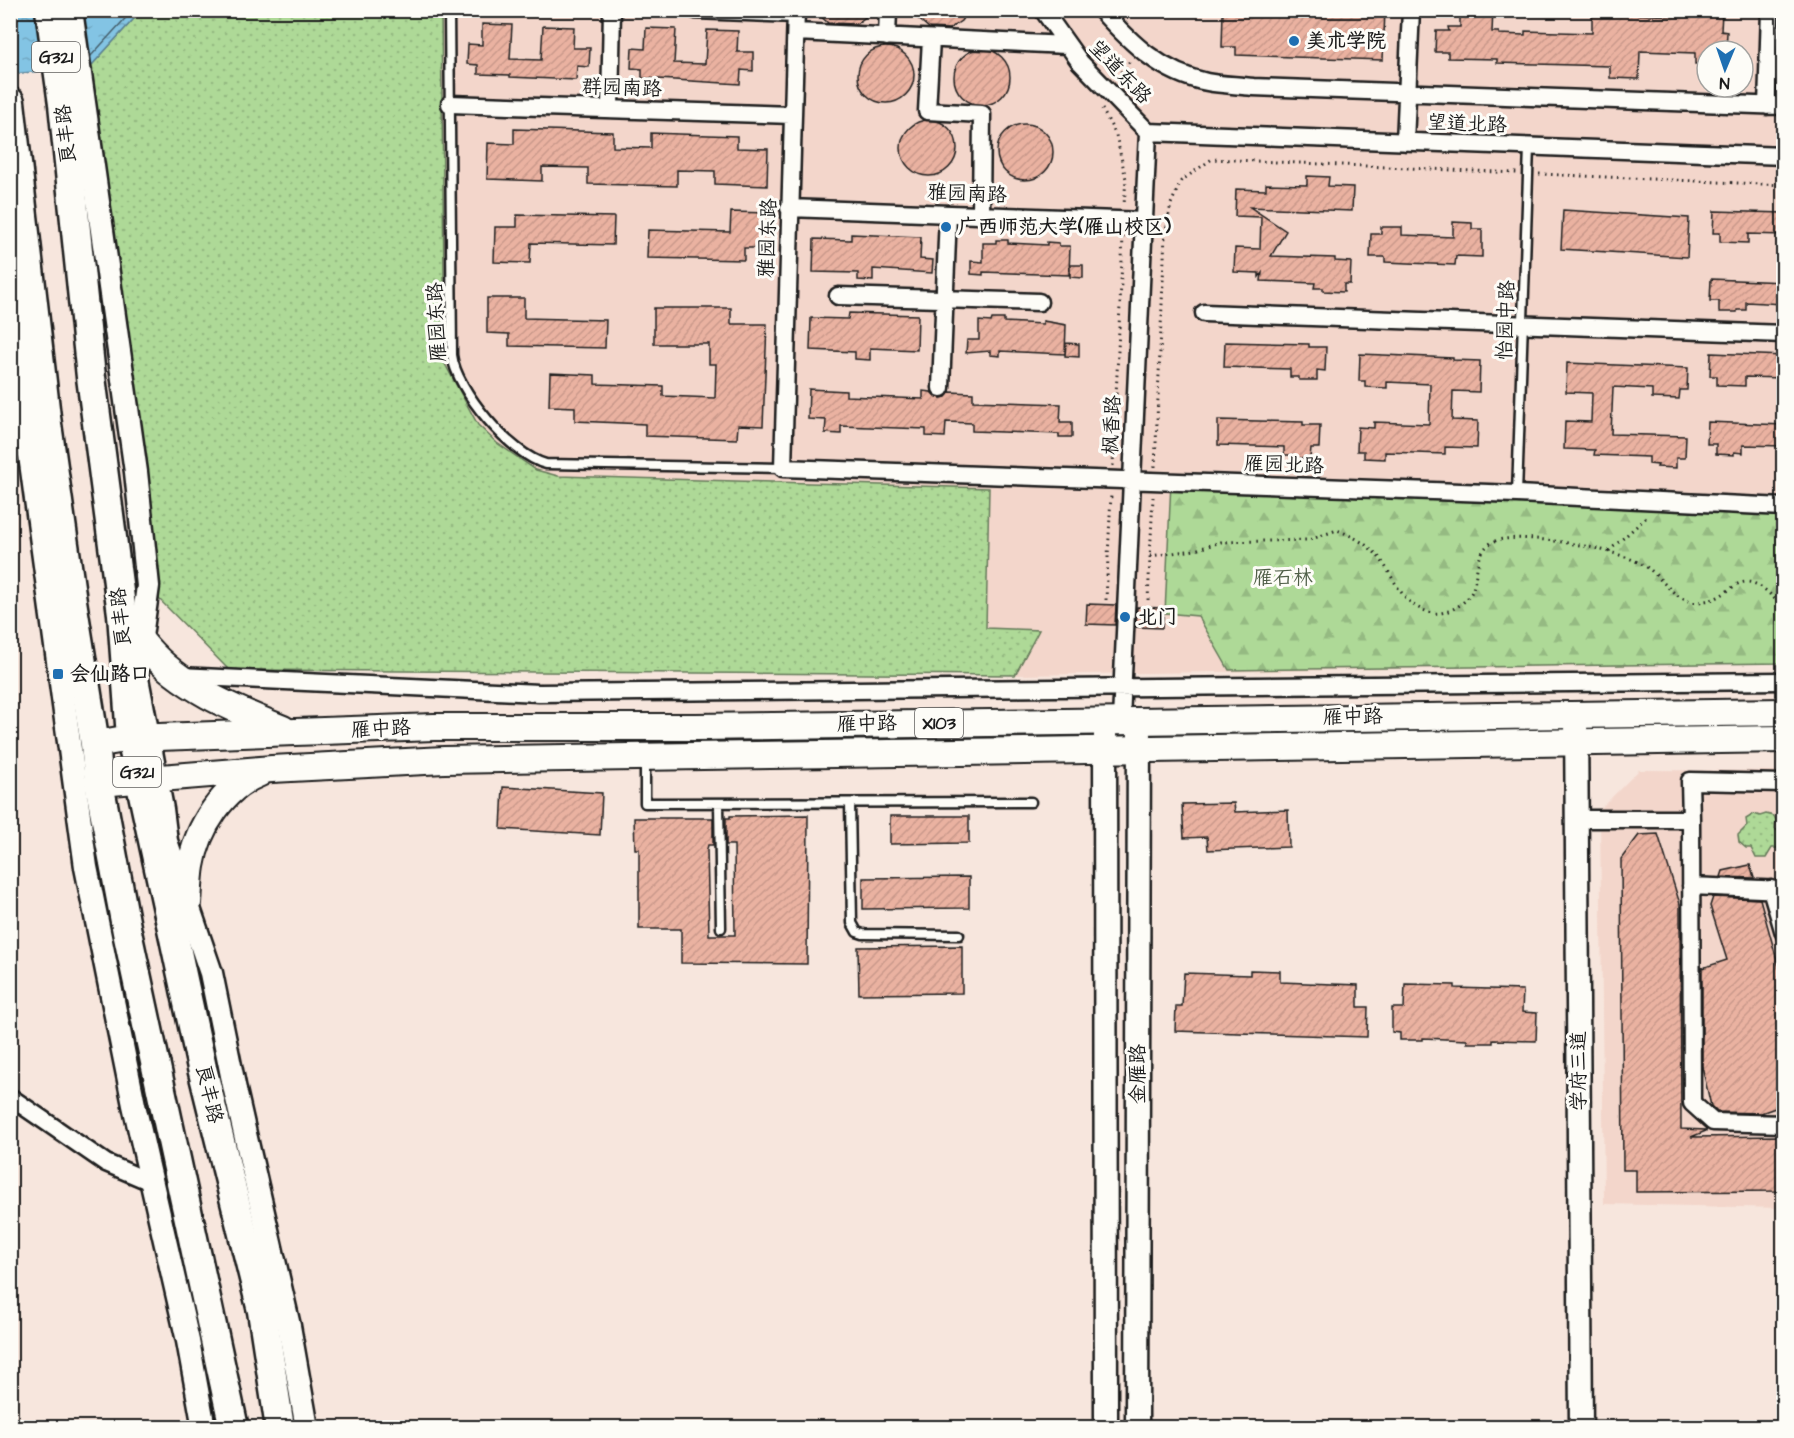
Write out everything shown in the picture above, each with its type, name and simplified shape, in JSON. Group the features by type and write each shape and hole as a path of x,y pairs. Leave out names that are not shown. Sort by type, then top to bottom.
{"highway":[{"name":"良丰路","path":"50,10 74,103 91,378 140,738 202,1068 262,1311 280,1428"},
{"path":"10,102 11,109"},
{"name":"G321","path":"11,109 46,417 99,783 132,956 234,1428"}],"main road":[{"path":"122,614 141,640 177,676 198,690 242,712 295,733"},
{"name":"雁中路","path":"95,744 140,738 434,727 696,727 1784,712"},
{"name":"雁中路","path":"99,783 272,769 444,760 1784,739"},
{"path":"188,903 191,866 198,838 207,820 235,787 247,778 272,769"}],"street":[{"path":"71,10 74,103 134,461 148,586 136,673 140,738"},
{"path":"610,108 612,10"},
{"path":"695,10 796,12"},
{"path":"887,37 888,10"},
{"name":"望道东路","path":"1044,10 1066,45 1106,91 1148,132"},
{"path":"1101,10 1139,49 1165,66 1207,82 1253,87 1775,106 1770,10"},
{"path":"1405,142 1411,10"},
{"name":"雅园东路","path":"783,468 796,12"},
{"path":"796,32 1066,45"},
{"path":"931,39 927,111 982,114 981,215"},
{"name":"群园南路","path":"450,104 792,115"},
{"name":"望道北路","path":"1148,132 1784,156"},
{"name":"枫香路","path":"1121,720 1130,480 1148,132"},
{"name":"雅园南路","path":"789,208 1144,221"},
{"path":"941,388 948,214"},
{"path":"838,296 1039,302"},
{"path":"10,308 86,867 116,1019 188,1341 204,1428"},
{"path":"1203,313 1784,334"},
{"name":"雁园北路","path":"783,468 1516,494 1784,507"},
{"path":"177,676 539,693 1784,681"},
{"name":"学府三道","path":"1576,714 1581,1428"},
{"name":"金雁路","path":"1121,720 1138,750 1137,1428"},
{"name":"金雁路","path":"1106,1428 1106,751 1121,720"},
{"path":"147,779 213,983 289,1326 307,1428"},
{"path":"1784,783 1690,782 1692,1103 1713,1122 1784,1124"},
{"path":"1577,819 1691,819"},
{"path":"1691,886 1778,890 1784,933"},
{"path":"202,1068 213,983"},
{"path":"10,1097 106,1163 153,1183"}],"lane":[{"name":"雁园东路","path":"449,10 452,359 468,393 491,422 527,455 546,464 783,468"},
{"name":"怡园中路","path":"1516,494 1529,147"},
{"path":"645,757 645,803 1031,802"},
{"path":"719,803 722,928"},
{"path":"850,803 852,923 857,932 863,934 959,935"}],"path":[{"path":"1106,600 1126,179 1116,135 1098,102 1139,49"},
{"path":"1148,600 1165,235 1171,204 1181,181 1212,159 1784,185"},
{"path":"1609,551 1664,501"},
{"path":"1150,556 1195,550 1221,542 1309,540 1337,530 1356,537 1380,559 1399,592 1416,606 1434,613 1455,610 1472,591 1478,558 1490,543 1501,539 1535,539 1609,551 1647,567 1672,590 1692,602 1712,600 1737,584 1747,581 1755,583 1784,609"}],"shaded area":[{"name":"广西师范大学(雁山校区)","path":"81,11 1783,11 1783,663 1015,675 229,670 159,599"},
{"path":"1639,770 1783,771 1783,1208 1604,1204 1600,809"}],"green space":[{"path":"141,11 441,11 445,364 478,425 497,443 536,470 558,476 989,488 986,628 1039,630 1015,675 229,670 159,599 126,366 90,67"},
{"name":"雁石林","path":"1171,482 1783,507 1783,663 1229,670 1198,616 1165,613"},
{"path":"1754,814 1774,816 1775,829 1783,834 1783,844 1772,848 1766,858 1756,858 1751,848 1746,848 1739,842 1738,835 1747,826 1746,819"}],"water":[{"path":"11,11 141,11 90,67 11,74"}],"building":[{"path":"814,10 875,10 856,24 828,23"},
{"path":"908,10 969,10 961,21 949,29 929,28"},
{"path":"1236,10 1276,14 1277,10 1385,10 1383,60 1236,55 1236,47 1222,47 1223,12 1236,13"},
{"path":"1460,10 1493,10 1492,32 1499,32 1499,34 1525,35 1525,31 1592,33 1592,10 1627,10 1627,14 1703,17 1703,12 1722,12 1721,31 1727,32 1727,39 1695,39 1695,53 1640,51 1639,79 1610,78 1610,66 1497,63 1497,59 1448,58 1448,52 1435,52 1436,31 1449,31 1448,27 1460,27"},
{"path":"482,24 512,25 510,59 541,60 543,26 574,27 573,48 590,48 589,67 577,66 576,80 478,74 478,65 467,64 468,44 482,45"},
{"path":"646,28 676,29 674,63 705,64 707,30 738,31 737,52 753,52 753,71 741,70 740,84 642,78 642,69 631,68 632,48 645,49"},
{"path":"886,47 897,49 906,55 912,64 914,75 912,86 906,95 897,101 886,103 875,101 866,95 860,86 858,75 860,64 866,55 875,49"},
{"path":"982,49 997,54 1005,62 1010,77 1005,92 997,100 982,105 967,100 959,92 954,77 959,62 967,54"},
{"path":"929,120 940,122 949,128 955,137 957,148 955,159 949,168 940,174 929,176 918,174 909,168 903,159 901,148 903,137 909,128 918,122"},
{"path":"1025,124 1036,126 1045,132 1051,141 1053,152 1051,163 1045,172 1036,178 1025,180 1014,178 1005,172 999,163 997,152 999,141 1005,132 1014,126"},
{"path":"514,129 613,132 613,147 651,148 651,133 737,136 737,148 768,149 767,186 715,184 715,171 677,170 677,186 588,184 588,168 542,167 542,181 487,179 488,143 514,144"},
{"path":"1307,176 1329,177 1328,186 1353,187 1352,211 1250,207 1286,231 1271,256 1335,258 1335,261 1351,262 1350,284 1344,284 1344,292 1323,291 1323,288 1314,288 1315,283 1261,281 1262,273 1259,277 1259,273 1234,272 1235,248 1260,249 1261,217 1235,216 1236,189 1266,190 1266,184 1307,185"},
{"path":"1563,210 1689,218 1687,257 1561,249"},
{"path":"1714,211 1784,213 1784,235 1748,234 1748,243 1720,242 1720,233 1713,233"},
{"path":"731,212 768,213 767,248 744,248 744,260 647,258 648,230 730,232"},
{"path":"517,215 614,217 613,245 531,243 530,263 494,262 495,227 517,227"},
{"path":"1453,222 1472,223 1472,229 1482,229 1482,257 1456,256 1455,265 1385,262 1385,257 1370,257 1371,234 1381,234 1381,227 1402,227 1402,235 1453,237"},
{"path":"851,234 921,237 920,259 933,260 932,273 873,269 873,281 858,280 858,273 813,272 814,239 851,240"},
{"path":"996,240 1008,240 1008,243 1047,245 1047,242 1059,243 1059,246 1070,246 1069,275 983,272 983,275 971,274 971,261 983,262 983,243 996,243"},
{"path":"1070,265 1083,265 1083,278 1070,277"},
{"path":"1711,279 1784,282 1784,304 1746,302 1746,310 1719,312 1719,301 1710,301"},
{"path":"487,298 524,298 524,318 606,320 605,348 509,346 509,334 487,333"},
{"path":"654,308 731,308 731,324 767,324 763,426 738,425 737,439 645,436 645,424 575,421 575,407 549,406 550,373 595,375 595,384 663,386 663,396 715,398 716,364 709,364 709,344 654,344"},
{"path":"849,313 918,315 917,350 870,348 870,360 855,359 855,352 810,350 811,318 848,319"},
{"path":"992,319 1004,319 1004,322 1043,324 1043,321 1066,325 1065,354 1000,351 1000,356 990,355 990,351 966,353 967,340 979,340 979,321 991,322"},
{"path":"1225,342 1309,344 1309,347 1326,347 1325,371 1317,370 1317,380 1299,380 1299,377 1290,377 1290,369 1224,367"},
{"path":"1066,343 1079,344 1079,357 1065,356"},
{"path":"1711,353 1784,356 1784,378 1745,377 1745,386 1717,385 1717,376 1710,376"},
{"path":"1360,354 1480,361 1479,392 1453,391 1452,420 1478,421 1477,448 1445,447 1445,454 1385,452 1385,459 1364,458 1364,451 1357,451 1358,427 1374,428 1374,422 1429,424 1430,384 1387,382 1387,388 1365,387 1365,381 1359,381"},
{"path":"1567,363 1688,368 1687,390 1680,390 1679,399 1652,398 1652,389 1613,387 1611,434 1686,436 1685,458 1676,458 1676,468 1657,467 1658,465 1649,464 1649,457 1594,455 1595,450 1564,449 1565,421 1591,422 1592,393 1566,392"},
{"path":"809,389 846,391 846,396 923,399 923,391 931,392 941,398 946,397 950,392 973,393 973,401 1061,404 1060,422 1072,422 1072,437 1059,437 1059,434 972,431 972,423 946,422 945,437 926,436 926,429 841,426 841,434 825,433 826,420 808,419"},
{"path":"1218,420 1303,422 1303,425 1320,425 1319,448 1311,448 1310,458 1293,458 1293,455 1284,455 1284,447 1218,445"},
{"path":"1708,422 1784,425 1784,446 1743,445 1743,453 1716,454 1716,444 1707,444"},
{"path":"1087,604 1116,605 1115,625 1086,624"},
{"path":"1137,607 1164,608 1162,628 1136,627"},
{"path":"503,787 602,793 600,835 501,829"},
{"path":"1234,803 1235,812 1288,810 1289,847 1208,850 1207,837 1184,838 1182,804"},
{"path":"808,815 807,964 681,963 681,929 639,929 639,849 635,849 634,818 713,818 713,845 708,845 707,849 709,935 735,935 734,845 726,845 726,818 730,816"},
{"path":"890,816 969,816 969,843 890,844"},
{"path":"1658,834 1680,904 1681,1129 1706,1130 1691,1137 1784,1136 1784,1191 1636,1192 1636,1170 1623,1170 1621,859 1639,835"},
{"path":"1750,865 1754,878 1721,877 1723,871"},
{"path":"969,877 969,908 863,909 863,878"},
{"path":"1713,897 1760,899 1784,985 1784,1105 1761,1113 1717,1112 1711,1106 1702,1066 1702,968 1727,960 1710,906"},
{"path":"962,946 962,993 859,994 858,947"},
{"path":"1250,970 1280,971 1280,982 1358,985 1358,1007 1368,1007 1367,1037 1175,1031 1176,1006 1182,1006 1184,973 1250,975"},
{"path":"1405,984 1523,990 1522,1012 1537,1013 1536,1041 1493,1040 1493,1043 1467,1043 1467,1040 1423,1038 1423,1040 1400,1040 1400,1033 1392,1032 1392,1008 1404,1008"}],"place":[{"name":"美术学院","path":"1294,41"},
{"name":"广西师范大学(雁山校区)","path":"946,227"},
{"name":"北门","path":"1125,617"},
{"name":"会仙路口","path":"58,674"}]}
